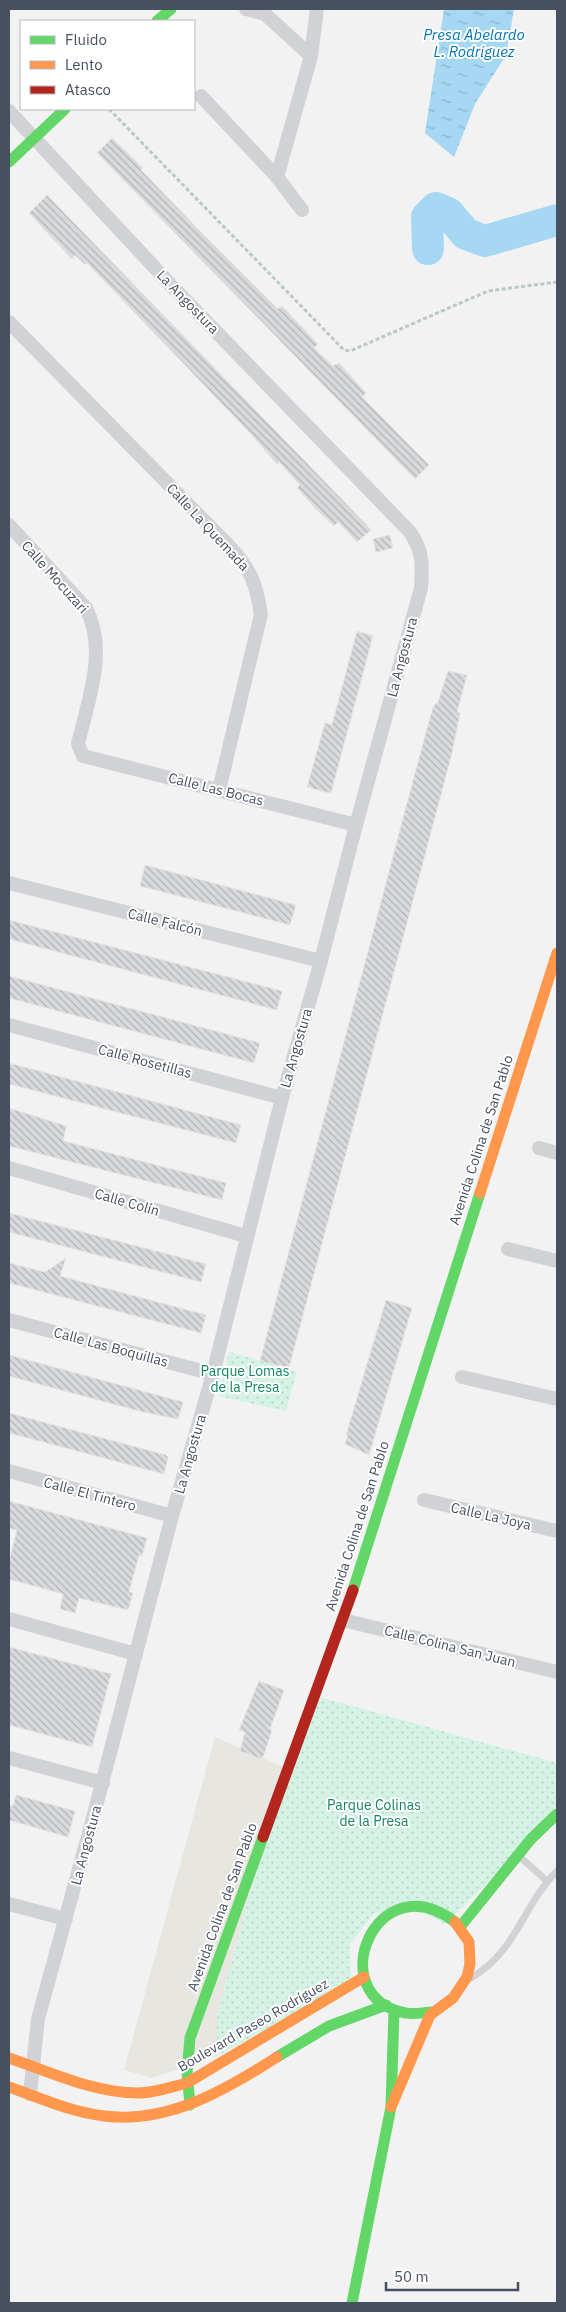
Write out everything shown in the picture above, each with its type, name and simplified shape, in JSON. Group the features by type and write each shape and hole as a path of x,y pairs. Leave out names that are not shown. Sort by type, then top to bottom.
{"main road":[{"path":"158,20 171,9"},
{"path":"9,162 64,110"},
{"name":"Avenida Colina de San Pablo","path":"190,2105 187,2083 187,2058 190,2038 343,1620 557,953"},
{"path":"460,1927 518,1855 557,1814"},
{"path":"415,1905 432,1907 448,1915 460,1927 468,1944 470,1954 466,1981 456,1997 433,2012 407,2014 390,2007 368,1986 364,1977 361,1960 364,1943 372,1928 384,1916 399,1908 415,1905"},
{"name":"Boulevard Paseo Rodríguez","path":"9,2058 124,2093 160,2090 187,2083 364,1977"},
{"path":"9,2087 113,2117 144,2117 190,2105 254,2073 324,2029 390,2007"},
{"path":"352,2303 391,2107 390,2007"},
{"path":"391,2107 433,2012"}],"street":[{"path":"246,9 264,11 311,56"},
{"path":"277,177 311,56 317,9"},
{"path":"201,96 277,177 302,210"},
{"name":"La Angostura","path":"9,111 169,283 410,532 420,546 422,565 421,588 321,961 282,1098 213,1374 172,1516 103,1783 38,2019 30,2094"},
{"name":"Calle La Quemada","path":"9,322 230,547 247,566 254,580 261,614 219,790"},
{"name":"Calle Mocuzari","path":"9,525 86,608 93,622 97,641 96,662 78,744 79,750"},
{"name":"Calle Las Bocas","path":"79,750 83,756 356,825"},
{"name":"Calle Falcón","path":"9,883 321,961"},
{"name":"Calle Rosetillas","path":"9,1025 282,1098"},
{"path":"539,1148 557,1153"},
{"name":"Calle Colín","path":"9,1168 246,1236"},
{"path":"508,1249 557,1261"},
{"name":"Calle Las Boquillas","path":"9,1320 213,1374"},
{"path":"462,1377 557,1399"},
{"name":"Calle El Tintero","path":"9,1471 172,1516"},
{"name":"Calle La Joya","path":"424,1500 557,1531"},
{"path":"9,1618 136,1654"},
{"name":"Calle Colina San Juan","path":"343,1620 557,1672"},
{"path":"9,1758 103,1783"},
{"path":"9,1904 66,1918"}],"lane":[{"path":"518,1855 547,1881"},
{"path":"466,1981 489,1967 512,1939 547,1881 557,1871"}],"path":[{"path":"110,110 344,350 350,351 488,291 557,282"}],"shaded area":[{"path":"215,1737 284,1767 217,2016 217,2056 152,2078 124,2070"}],"green space":[{"name":"Parque Lomas de la Presa","path":"229,1352 297,1371 286,1411 218,1396"},
{"name":"Parque Colinas de la Presa","path":"309,1694 557,1763 557,1815 445,1924 411,1906 374,1914 350,1944 351,1983 217,2056 217,2016 284,1767"}],"water":[{"name":"Presa Abelardo L. Rodriguez","path":"444,9 514,9 506,55 475,104 454,157 425,133"}],"building":[{"path":"112,138 143,168 141,170 199,230 278,309 282,306 318,344 314,348 333,366 339,363 366,393 362,397 429,465 415,479 97,153"},
{"path":"47,195 371,530 357,542 338,522 334,526 297,488 300,485 279,462 277,464 251,434 87,263 85,265 75,255 72,259 29,213"},
{"path":"390,535 393,548 376,552 373,539"},
{"path":"357,631 373,636 331,793 325,792 307,787 325,723 332,725"},
{"path":"448,671 467,675 457,712 460,713 452,753 289,1368 260,1361 433,707 438,702"},
{"path":"145,865 296,905 290,925 140,886"},
{"path":"9,920 282,991 277,1010 9,939"},
{"path":"9,976 260,1043 254,1063 9,998"},
{"path":"9,1063 241,1125 236,1143 9,1084"},
{"path":"9,1108 66,1126 63,1141 226,1183 222,1200 9,1146"},
{"path":"9,1213 206,1264 201,1282 9,1232"},
{"path":"66,1258 60,1276 206,1315 201,1333 9,1283 9,1263 45,1272"},
{"path":"386,1300 412,1308 369,1455 345,1444 348,1435 346,1435"},
{"path":"9,1355 183,1402 178,1419 143,1412 9,1376"},
{"path":"9,1413 166,1455 168,1457 164,1474 9,1433"},
{"path":"9,1501 147,1538 142,1556 139,1555 129,1592 133,1593 128,1610 79,1598 75,1613 60,1609 63,1594 9,1579 9,1562 17,1530 9,1528"},
{"path":"9,1647 111,1674 92,1747 9,1725"},
{"path":"259,1681 284,1690 270,1729 272,1730 264,1755 261,1759 240,1751 245,1732 239,1730"},
{"path":"16,1795 75,1811 68,1837 9,1820 9,1805 13,1806"}],"waterway":[{"path":"428,249 427,217 436,208 448,213 466,234 485,241 557,220"}],"traffic: fast":[{"path":"158,20 171,9"},
{"path":"9,162 64,110"},
{"path":"353,1590 480,1193"},
{"path":"460,1927 531,1839 557,1814"},
{"path":"190,2105 187,2072 190,2038 263,1837"},
{"path":"433,2012 406,2013 380,2002 366,1983 363,1961 369,1939 382,1920 402,1908 427,1908 455,1922"},
{"path":"277,2057 329,2026 386,2005"},
{"path":"352,2303 391,2107 394,2010"}],"traffic: slow":[{"path":"480,1193 557,953"},
{"path":"391,2107 430,2015 453,1998 467,1977 470,1964 469,1942 455,1922"},
{"path":"9,2058 72,2081 105,2090 138,2093 163,2090 187,2083 364,1977"},
{"path":"9,2087 56,2104 92,2114 128,2117 151,2115 173,2110 217,2092 277,2057"}],"traffic: jam":[{"path":"263,1837 353,1590"}]}
